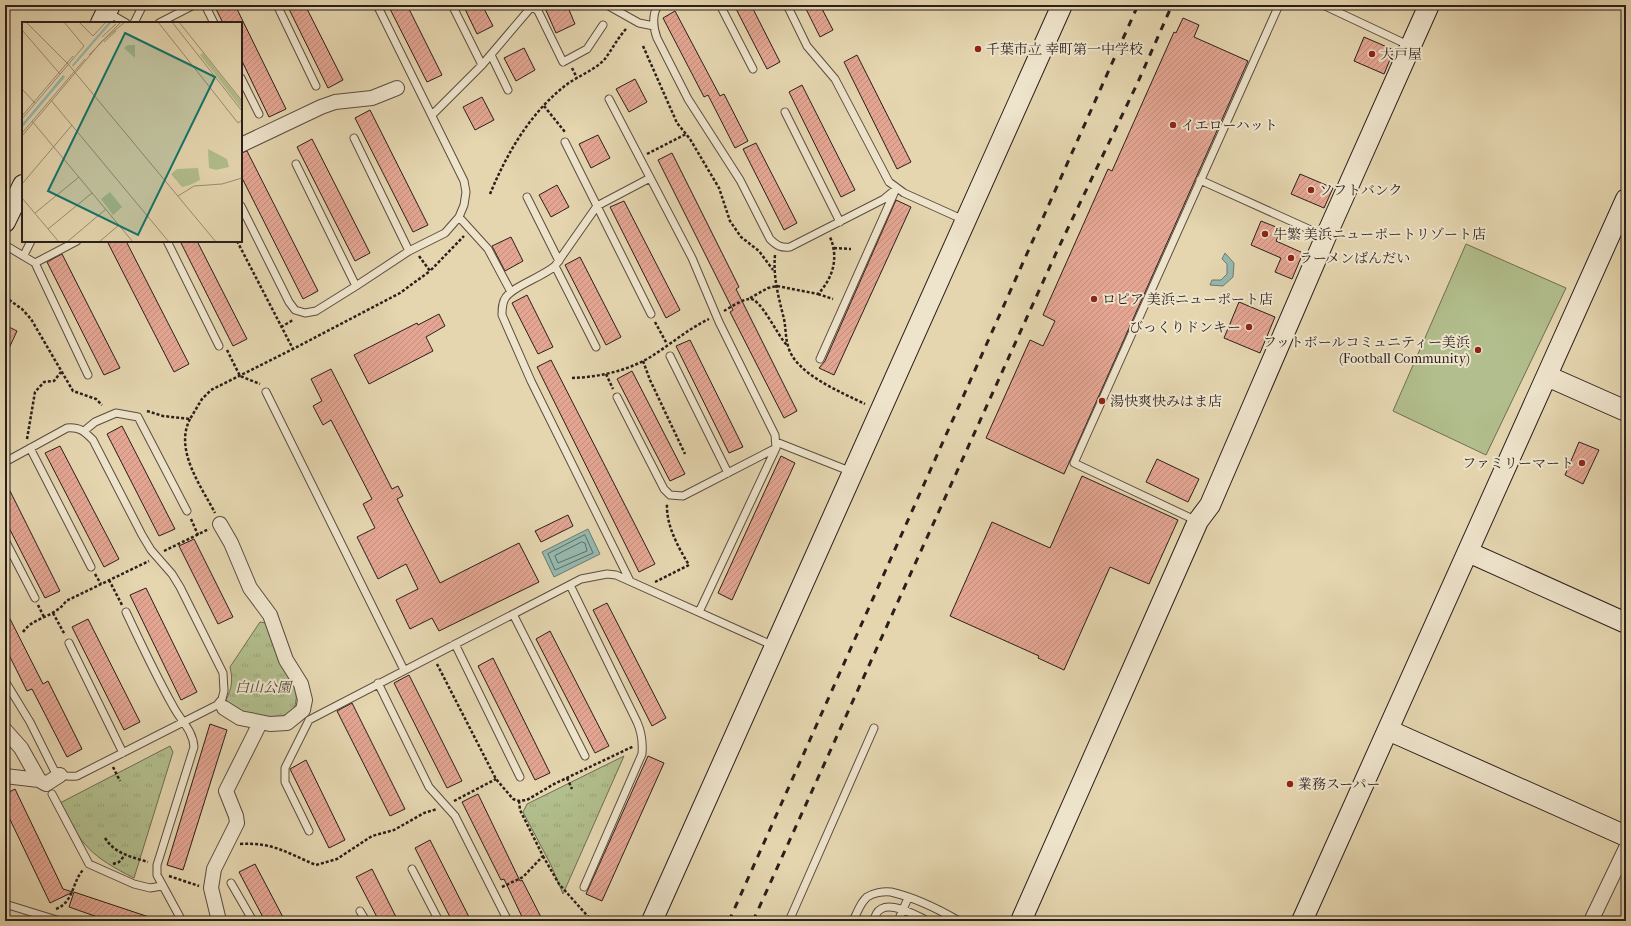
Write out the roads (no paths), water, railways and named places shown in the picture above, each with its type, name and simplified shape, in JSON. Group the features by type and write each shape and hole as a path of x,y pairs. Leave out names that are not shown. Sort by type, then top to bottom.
{"street":[{"path":"652,921 1062,5"},
{"path":"1021,921 1198,521 1210,505 1326,236 1429,5"},
{"path":"242,145 321,107 335,102 372,98 397,88"},
{"path":"5,222 22,187"},
{"path":"1302,921 1626,199"},
{"path":"1547,376 1626,411"},
{"path":"220,524 231,543 250,588 270,615 286,660 301,684 305,700 303,710 287,723 260,723 240,718 224,708"},
{"path":"1468,552 1626,623"},
{"path":"219,921 211,888 214,869 237,824 236,816 226,791 260,723"},
{"path":"5,730 21,748 39,780"},
{"path":"1388,730 1626,836"},
{"path":"5,776 39,780 46,784 60,775"},
{"path":"1590,921 1626,848"}],"lane":[{"path":"134,22 143,5"},
{"path":"162,22 194,5"},
{"path":"205,5 214,22"},
{"path":"277,5 316,86"},
{"path":"242,208 288,302 295,310 305,313 316,311 410,251 445,233 459,217 464,205 466,192 464,181 377,5"},
{"path":"452,5 482,65"},
{"path":"524,5 538,11 562,62 587,49 603,25"},
{"path":"607,5 639,23 654,26"},
{"path":"658,5 654,18 657,38 688,98 740,180 770,239 776,246 783,248 790,247 884,199 896,189"},
{"path":"720,5 753,69"},
{"path":"787,5 808,46 835,79 884,173 896,189 965,220"},
{"path":"1198,521 1074,463 1279,5"},
{"path":"1323,5 1411,46"},
{"path":"432,115 482,65 531,8"},
{"path":"106,13 124,22"},
{"path":"491,55 508,90"},
{"path":"242,80 259,114"},
{"path":"609,99 692,258 719,322 773,428 776,445 699,612"},
{"path":"785,112 840,222"},
{"path":"354,138 410,251"},
{"path":"565,142 651,314"},
{"path":"296,164 356,286"},
{"path":"630,581 531,381 502,315 502,305 505,297 511,292 546,274 557,263 597,206 650,178"},
{"path":"1200,180 1326,236"},
{"path":"820,359 896,189"},
{"path":"527,197 596,347"},
{"path":"459,217 488,249 511,292"},
{"path":"24,255 30,242"},
{"path":"35,263 75,242"},
{"path":"167,242 219,346"},
{"path":"5,245 24,255 35,263 88,375"},
{"path":"670,356 728,473"},
{"path":"266,392 404,670"},
{"path":"617,397 664,489 670,494 683,496 728,473 776,445 852,472"},
{"path":"84,431 95,422 116,413 138,416 187,511"},
{"path":"5,462 67,428 76,428 84,431 92,440 151,550 172,574 180,587 223,673 224,690 222,699 217,706 77,776 60,775 54,770 30,722 5,681"},
{"path":"30,448 91,567"},
{"path":"5,540 35,598"},
{"path":"309,831 285,782 284,774 305,724 309,720 581,579 607,574 630,581 774,646"},
{"path":"570,585 642,733 642,754 584,887"},
{"path":"126,612 173,707 192,734 194,747 156,868 162,886 182,921"},
{"path":"513,614 585,756"},
{"path":"69,643 123,753"},
{"path":"455,644 520,777"},
{"path":"378,683 429,787 456,816 508,921"},
{"path":"789,921 874,728"},
{"path":"52,794 89,864 134,884 150,888 162,886"},
{"path":"412,869 439,921"},
{"path":"231,883 253,921"},
{"path":"853,921 861,904 868,897 879,892 890,892 908,898 959,921"},
{"path":"898,921 908,898"},
{"path":"5,904 60,921"},
{"path":"874,921 877,913 885,908 892,907 903,909 924,919 923,921"},
{"path":"360,911 366,921"},
{"path":"943,921 946,914"}],"water":[{"path":"1225,253 1234,263 1233,277 1223,286 1210,285 1212,280 1221,280 1227,274 1227,264 1222,259"},
{"path":"588,529 600,554 554,577 542,552"}],"railway":[{"path":"729,921 1138,5"},
{"path":"753,921 1057,251 1138,82 1172,5"}],"place":[{"name":"千葉市立 幸町第一中学校","path":"978,49"},
{"name":"大戸屋","path":"1372,54"},
{"name":"イエローハット","path":"1173,125"},
{"name":"ソフトバンク","path":"1311,190"},
{"name":"牛繁 美浜ニューポートリゾート店","path":"1265,234"},
{"name":"ラーメンばんだい","path":"1291,258"},
{"name":"ロピア 美浜ニューポート店","path":"1094,299"},
{"name":"びっくりドンキー","path":"1249,327"},
{"name":"フットボールコミュニティー美浜 (Football Community)","path":"1478,350"},
{"name":"湯快爽快みはま店","path":"1102,401"},
{"name":"ファミリーマート","path":"1582,463"},
{"name":"業務スーパー","path":"1290,784"}],"park label":[{"name":"白山公園","path":"263,687"}]}
